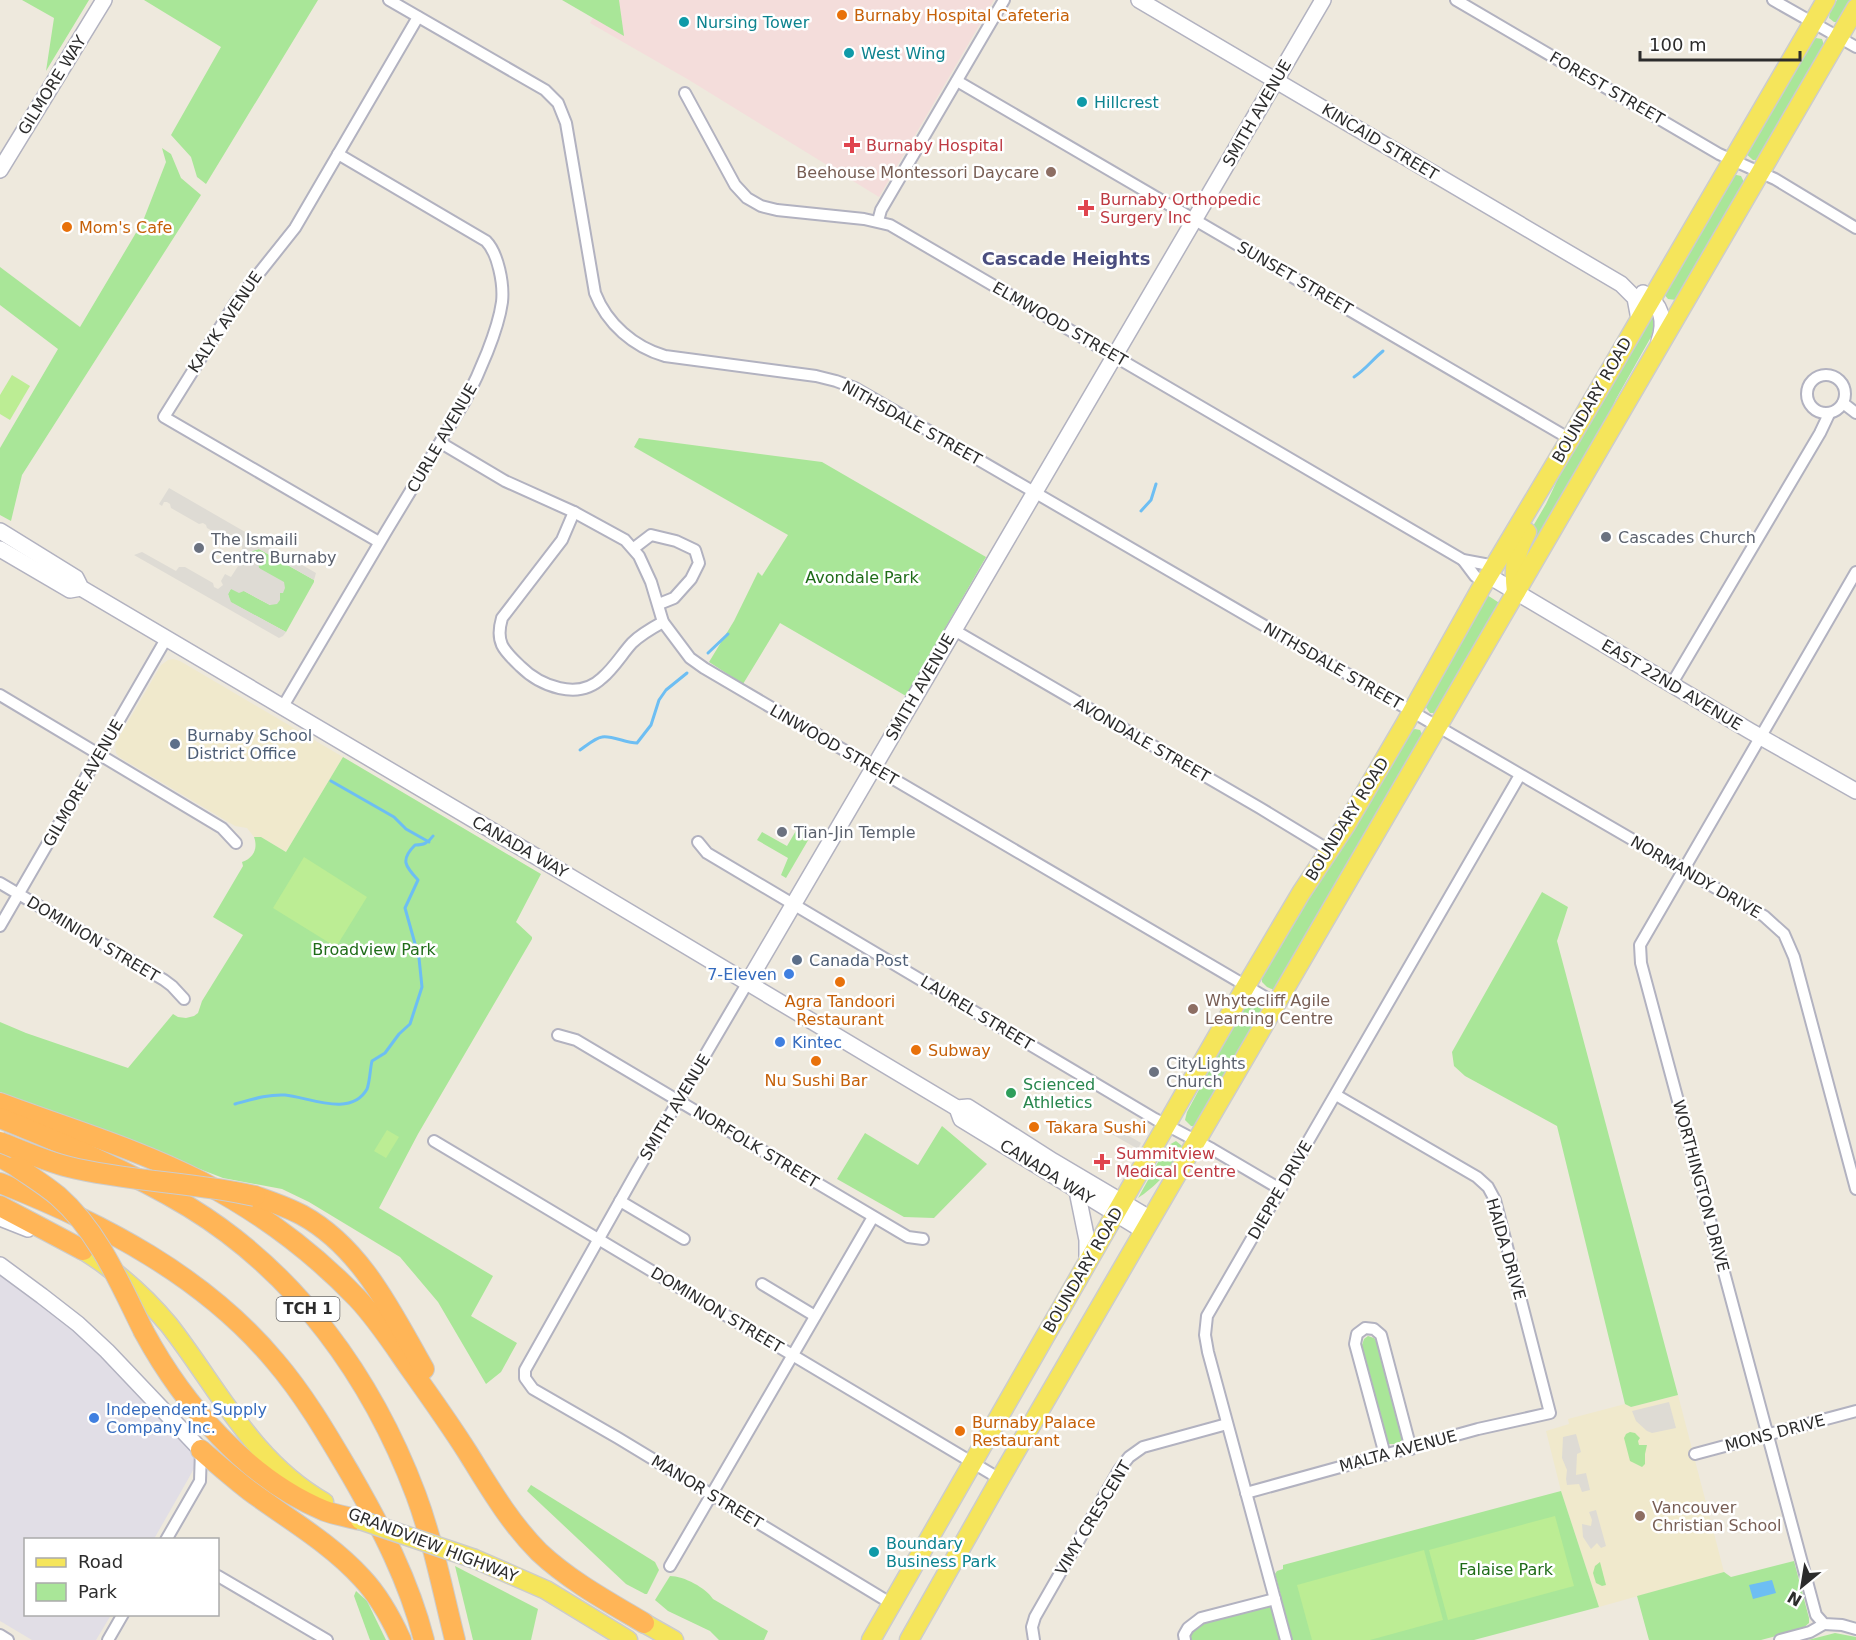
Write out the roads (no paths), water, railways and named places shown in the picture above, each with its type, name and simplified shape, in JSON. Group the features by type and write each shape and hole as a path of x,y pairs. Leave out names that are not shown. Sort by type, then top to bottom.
{"highway":[{"path":"0,1103 171,1167 203,1182 281,1231 309,1253 358,1299 374,1318 526,1538 562,1571 644,1623"},
{"name":"TCH 1","path":"0,1118 124,1171 189,1207 230,1235 307,1307 340,1348 365,1386 390,1432 416,1497 435,1559 455,1640"},
{"path":"0,1142 68,1167 227,1190 255,1196 305,1216 332,1237 362,1268 382,1294 456,1434"},
{"path":"8,1162 58,1197 90,1232 111,1264 159,1360 214,1431 279,1485 326,1508 360,1520"},
{"path":"0,1183 26,1193 134,1246 190,1281 237,1321 275,1361 309,1406 369,1506 391,1548 418,1617 424,1640"},
{"path":"0,1206 83,1250"},
{"path":"201,1450 249,1491 350,1565 374,1592 392,1620 401,1640"}],"main road":[{"name":"BOUNDARY ROAD","path":"871,1640 1246,986 1412,712 1489,575 1826,0"},
{"name":"BOUNDARY ROAD","path":"909,1640 1000,1479 1856,8"},
{"path":"1516,592 1514,572 1517,552 1547,497 1552,470"},
{"path":"83,1250 103,1262 121,1277 167,1323 258,1448 276,1467 326,1508"},
{"name":"GRANDVIEW HIGHWAY","path":"360,1520 475,1559 546,1590 628,1640"},
{"path":"644,1623 674,1640"}],"street":[{"name":"GILMORE WAY","path":"0,170 104,0"},
{"name":"NITHSDALE STREET","path":"389,0 545,90 558,103 566,123 595,293 603,310 624,333 650,350 665,356 816,376 846,384 1438,727"},
{"path":"878,221 881,210 1004,0"},
{"name":"KINCAID STREET","path":"1139,0 1621,284 1635,298 1640,319"},
{"name":"SMITH AVENUE","path":"525,1378 525,1370 620,1201 1323,0"},
{"name":"FOREST STREET","path":"1456,0 1732,160 1775,179 1856,228"},
{"path":"1773,0 1856,47"},
{"name":"KALYK AVENUE","path":"379,543 164,417 236,302 295,228 418,17"},
{"name":"SUNSET STREET","path":"957,81 1570,439"},
{"name":"ELMWOOD STREET","path":"685,93 735,185 747,198 761,206 777,210 878,221 890,225 1489,575"},
{"name":"CURLE AVENUE","path":"282,708 476,381 500,312 502,294 496,255 482,237 338,154"},
{"name":"KINCAID STREET","path":"1621,284 1631,286 1652,298"},
{"path":"1652,298 1659,306 1664,324 1656,350"},
{"path":"1824,375 1837,379 1845,396 1840,408 1829,414 1822,414 1816,410 1808,394 1812,381 1824,375"},
{"path":"1843,403 1856,413"},
{"path":"1671,685 1829,414"},
{"path":"441,443 505,481 604,528 634,548 651,535 676,541 694,550 699,563 691,579 674,598 658,604"},
{"path":"574,512 562,540 502,618 499,629 505,651 528,674 544,684 561,689 578,690 602,679 634,641 663,622"},
{"name":"CANADA WAY","path":"0,531 76,578 81,588 166,639 579,881 957,1108 968,1107 1148,1225"},
{"name":"LINWOOD STREET","path":"634,548 658,604 663,622 690,658 704,668 1277,1004"},
{"name":"CANADA WAY","path":"0,549 70,590 81,588"},
{"name":"ELMWOOD STREET","path":"1463,560 1474,576 1489,575"},
{"name":"WORTHINGTON DRIVE","path":"1824,1624 1815,1615 1641,963 1640,945 1760,737 1851,592 1856,572"},
{"name":"EAST 22ND AVENUE","path":"1489,575 1671,685 1856,791"},
{"name":"AVONDALE STREET","path":"954,630 1329,850"},
{"name":"GILMORE AVENUE","path":"0,926 166,639"},
{"path":"0,695 222,828 236,843"},
{"name":"NORMANDY DRIVE","path":"1438,727 1764,916 1784,934 1794,957 1856,1190"},
{"name":"DIEPPE DRIVE","path":"1286,1640 1205,1335 1208,1316 1520,774"},
{"name":"LAUREL STREET","path":"698,842 707,853 1167,1125 1280,1189"},
{"name":"DOMINION STREET","path":"0,883 164,980 184,999"},
{"name":"NORFOLK STREET","path":"558,1035 576,1040 908,1237 924,1239"},
{"name":"HAIDA DRIVE","path":"1336,1095 1478,1177 1488,1187 1495,1200 1550,1413"},
{"name":"CANADA WAY","path":"957,1108 961,1119 1077,1191 1119,1208"},
{"name":"DOMINION STREET","path":"434,1141 1000,1479"},
{"path":"1077,1191 1085,1230 1087,1263"},
{"path":"620,1201 684,1239"},
{"path":"670,1566 873,1217"},
{"path":"0,1218 83,1250"},
{"path":"0,1265 51,1303 107,1351 201,1450 200,1481 167,1538"},
{"path":"762,1284 815,1316"},
{"path":"1385,1455 1355,1344 1357,1334 1365,1328 1374,1329 1381,1335 1411,1449"},
{"name":"MANOR STREET","path":"525,1378 533,1389 892,1604"},
{"name":"MONS DRIVE","path":"1695,1454 1856,1411"},
{"name":"MALTA AVENUE","path":"1246,1493 1478,1430 1550,1413"},
{"name":"VIMY CRESCENT","path":"1034,1640 1032,1628 1035,1617 1128,1457 1143,1447 1227,1424"},
{"path":"219,1577 327,1640"},
{"path":"1185,1640 1184,1635 1188,1628 1201,1618 1275,1599"},
{"path":"108,1640 122,1616"},
{"path":"1780,1640 1810,1632 1824,1624 1856,1629"},
{"path":"0,1635 8,1640"}],"water":[{"path":"1772,1580 1776,1593 1753,1599 1749,1585"}],"waterway":[{"path":"1354,377 1383,351"},
{"path":"1141,511 1151,500 1156,484"},
{"path":"708,653 728,634"},
{"path":"580,750 602,737 637,743 651,725 659,700 666,690 687,673"},
{"path":"331,781 394,817 406,829 429,842"},
{"path":"235,1104 279,1095 340,1104 360,1098 367,1089 372,1061 385,1053 399,1034 410,1024 422,987 419,958 405,908 418,880 407,867 406,859 415,845 426,843 433,836"}],"place":[{"name":"Burnaby Hospital Cafeteria","path":"842,15"},
{"name":"Nursing Tower","path":"684,22"},
{"name":"West Wing","path":"849,53"},
{"name":"Hillcrest","path":"1082,102"},
{"name":"Burnaby Hospital","path":"852,145"},
{"name":"Beehouse Montessori Daycare","path":"1051,172"},
{"name":"Burnaby Orthopedic Surgery Inc","path":"1086,208"},
{"name":"Mom's Cafe","path":"67,227"},
{"name":"Cascades Church","path":"1606,537"},
{"name":"The Ismaili Centre Burnaby","path":"199,548"},
{"name":"Burnaby School District Office","path":"175,744"},
{"name":"Tian-Jin Temple","path":"782,832"},
{"name":"Canada Post","path":"797,960"},
{"name":"7-Eleven","path":"789,974"},
{"name":"Agra Tandoori Restaurant","path":"840,982"},
{"name":"Whytecliff Agile Learning Centre","path":"1193,1009"},
{"name":"Kintec","path":"780,1042"},
{"name":"Subway","path":"916,1050"},
{"name":"Nu Sushi Bar","path":"816,1061"},
{"name":"CityLights Church","path":"1154,1072"},
{"name":"Scienced Athletics","path":"1011,1093"},
{"name":"Takara Sushi","path":"1034,1127"},
{"name":"Summitview Medical Centre","path":"1102,1162"},
{"name":"Independent Supply Company Inc.","path":"94,1418"},
{"name":"Burnaby Palace Restaurant","path":"960,1431"},
{"name":"Vancouver Christian School","path":"1640,1516"},
{"name":"Boundary Business Park","path":"874,1552"}],"district":[{"name":"Cascade Heights","path":"1066,258"}],"park label":[{"name":"Avondale Park","path":"862,577"},
{"name":"Broadview Park","path":"374,949"},
{"name":"Falaise Park","path":"1506,1569"}]}
